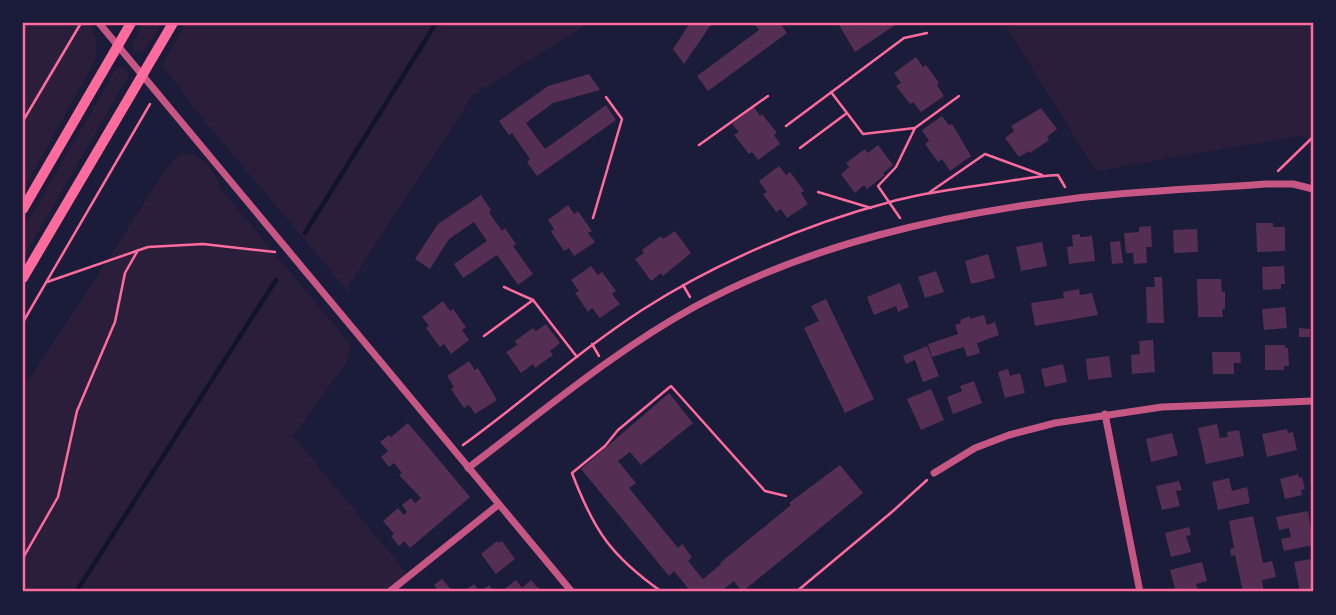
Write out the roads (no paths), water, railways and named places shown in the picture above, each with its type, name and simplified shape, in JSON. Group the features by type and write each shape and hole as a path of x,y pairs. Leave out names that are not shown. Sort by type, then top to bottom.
{"main road":[{"path":"23,209 131,23"},
{"path":"23,278 173,23"}],"street":[{"path":"99,23 572,592"},
{"path":"468,468 603,363 696,306 833,247 994,211 1072,199 1265,184 1293,184 1313,189"},
{"path":"934,473 975,448 1009,435 1055,423 1161,407 1313,401"},
{"path":"1105,414 1140,592"},
{"path":"389,592 498,505"}],"waterway":[{"path":"305,233 436,23"},
{"path":"76,592 276,280"}]}
